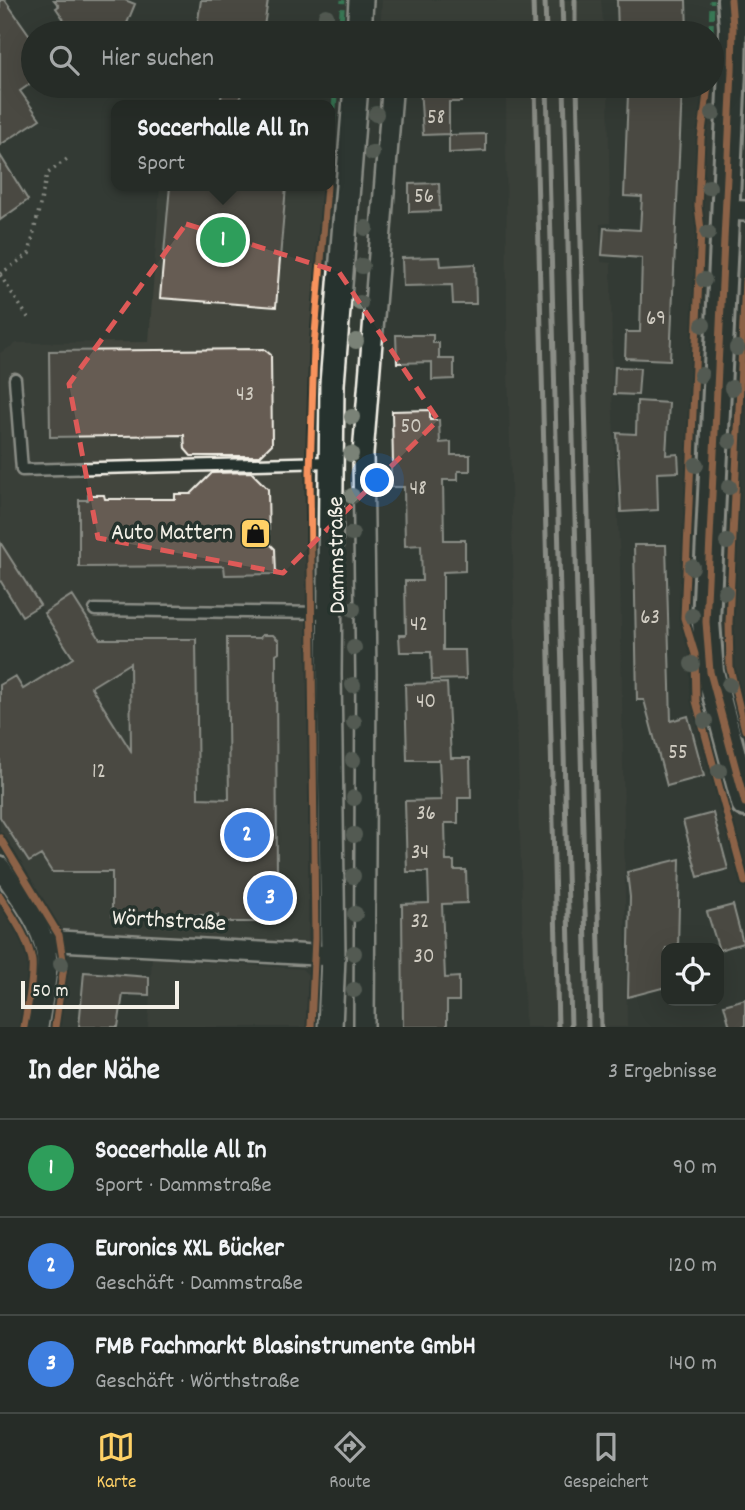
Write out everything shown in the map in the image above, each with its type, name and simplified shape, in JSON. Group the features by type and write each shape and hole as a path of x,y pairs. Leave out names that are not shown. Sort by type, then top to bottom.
{"main road":[{"path":"731,0 734,210 706,622 710,672 745,803"}],"street":[{"path":"360,21 361,0"},
{"name":"Dammstraße","path":"330,1027 333,956 330,613 332,384 355,98"},
{"name":"Dammstraße","path":"363,1027 366,673 363,454 392,98"},
{"path":"0,867 36,923 45,945 47,966 38,1027"},
{"name":"Wörthstraße","path":"45,945 60,941 333,956"}],"lane":[{"path":"15,379 22,470 331,462"},
{"path":"95,610 330,613"}],"path":[{"path":"29,319 0,275 29,254 47,174 66,159"}],"highlighted area":[{"path":"186,224 339,272 438,420 283,573 98,538 69,384"}],"shaded area":[{"path":"382,0 601,0 603,21 381,21"},
{"path":"506,98 608,98 610,223 600,224 601,262 611,263 612,393 620,564 627,1027 525,1027 507,329"},
{"path":"160,191 322,191 308,385 308,945 61,930 0,833 0,704 73,658 0,542 0,353 17,343 149,342"},
{"path":"152,958 302,969 309,976 306,1027 148,1027"}],"building":[{"path":"0,0 5,0 21,23 21,98 25,98 40,119 0,145"},
{"path":"54,0 125,0 135,4 128,21 65,21 56,8 59,6"},
{"path":"201,0 268,0 265,21 198,21"},
{"path":"617,0 686,0 687,21 618,21"},
{"path":"221,98 240,98 240,100"},
{"path":"421,98 461,98 461,102 449,102 449,134 423,135"},
{"path":"628,98 682,98 670,360 625,358 626,332 640,332 642,258 602,255 604,228 640,230 642,197 624,196"},
{"path":"486,134 486,151 449,153 449,135"},
{"path":"0,155 28,200 0,220"},
{"path":"439,183 440,211 409,212 409,184"},
{"path":"170,191 286,191 276,307 160,298"},
{"path":"440,257 441,266 475,264 476,304 453,304 452,285 403,286 402,258"},
{"path":"396,335 433,335 433,343 439,343 439,359 454,359 454,379 432,380 432,362 397,363"},
{"path":"264,349 271,355 272,444 260,456 191,456 185,449 184,435 50,437 49,351"},
{"path":"615,367 640,368 638,395 614,394"},
{"path":"637,401 669,403 666,455 678,454 679,472 657,473 658,510 621,512 617,433 636,434"},
{"path":"430,410 430,420 439,420 440,443 451,442 451,455 470,455 470,471 458,471 458,480 443,480 444,540 465,540 465,571 443,572 443,650 465,650 466,679 432,680 431,652 400,652 399,635 406,635 405,581 422,581 421,545 405,546 404,487 391,487 392,411"},
{"path":"251,472 268,489 269,543 275,549 276,574 225,575 224,566 79,567 79,500 88,500 88,495 104,495 105,499 175,499 175,494 191,494 212,473"},
{"path":"0,542 40,605 22,616 0,580"},
{"path":"634,545 666,545 671,721 688,716 704,776 667,786 644,700 637,700"},
{"path":"72,595 100,639 196,639 198,798 229,799 227,638 260,638 262,635 273,635 279,641 279,652 276,654 277,887 282,887 282,919 278,922 218,922 218,915 112,916 112,872 52,872 41,855 29,862 0,817 0,685 15,676 23,689 73,658 44,613","holes":["130,663 131,751 91,687"]},
{"path":"447,683 451,758 470,758 471,798 458,798 458,823 445,823 446,861 454,861 454,870 466,870 467,903 442,904 445,978 459,977 459,1001 447,1001 447,1027 403,1027 402,904 429,903 428,872 407,872 405,801 441,800 439,760 407,760 405,684"},
{"path":"713,813 728,869 698,877 683,821"},
{"path":"680,859 678,943 661,943 661,988 628,997 630,897 627,872"},
{"path":"733,905 743,943 724,949 724,943 717,943 707,912"},
{"path":"84,972 149,977 149,995 123,994 118,1027 79,1027"},
{"path":"745,999 745,1027 730,1027 724,1005"}],"railway":[{"path":"533,0 534,21"},
{"path":"545,0 546,21"},
{"path":"562,0 563,21"},
{"path":"575,0 575,21"},
{"path":"535,98 558,1027"},
{"path":"547,98 571,1027"},
{"path":"564,98 588,1027"},
{"path":"577,98 601,1027"}],"marked path":[{"path":"341,21 343,0"},
{"path":"711,21 712,0"}],"cycle path":[{"path":"731,0 732,71 706,622 710,672 745,803"},
{"path":"706,98 701,139 698,206 701,230 684,618 695,654 696,701 745,882"},
{"path":"311,1027 315,938 310,473 314,347 327,191"},
{"path":"745,281 729,622 730,668 745,730"},
{"path":"0,838 59,935 64,966 55,1027"},
{"path":"0,896 23,935 32,961 24,1027"}],"place":[{"name":"Soccerhalle All In","path":"223,240"},
{"name":"Auto Mattern","path":"256,534"},
{"name":"Euronics XXL Bücker","path":"247,835"},
{"name":"FMB Fachmarkt Blasinstrumente GmbH","path":"270,898"}]}
